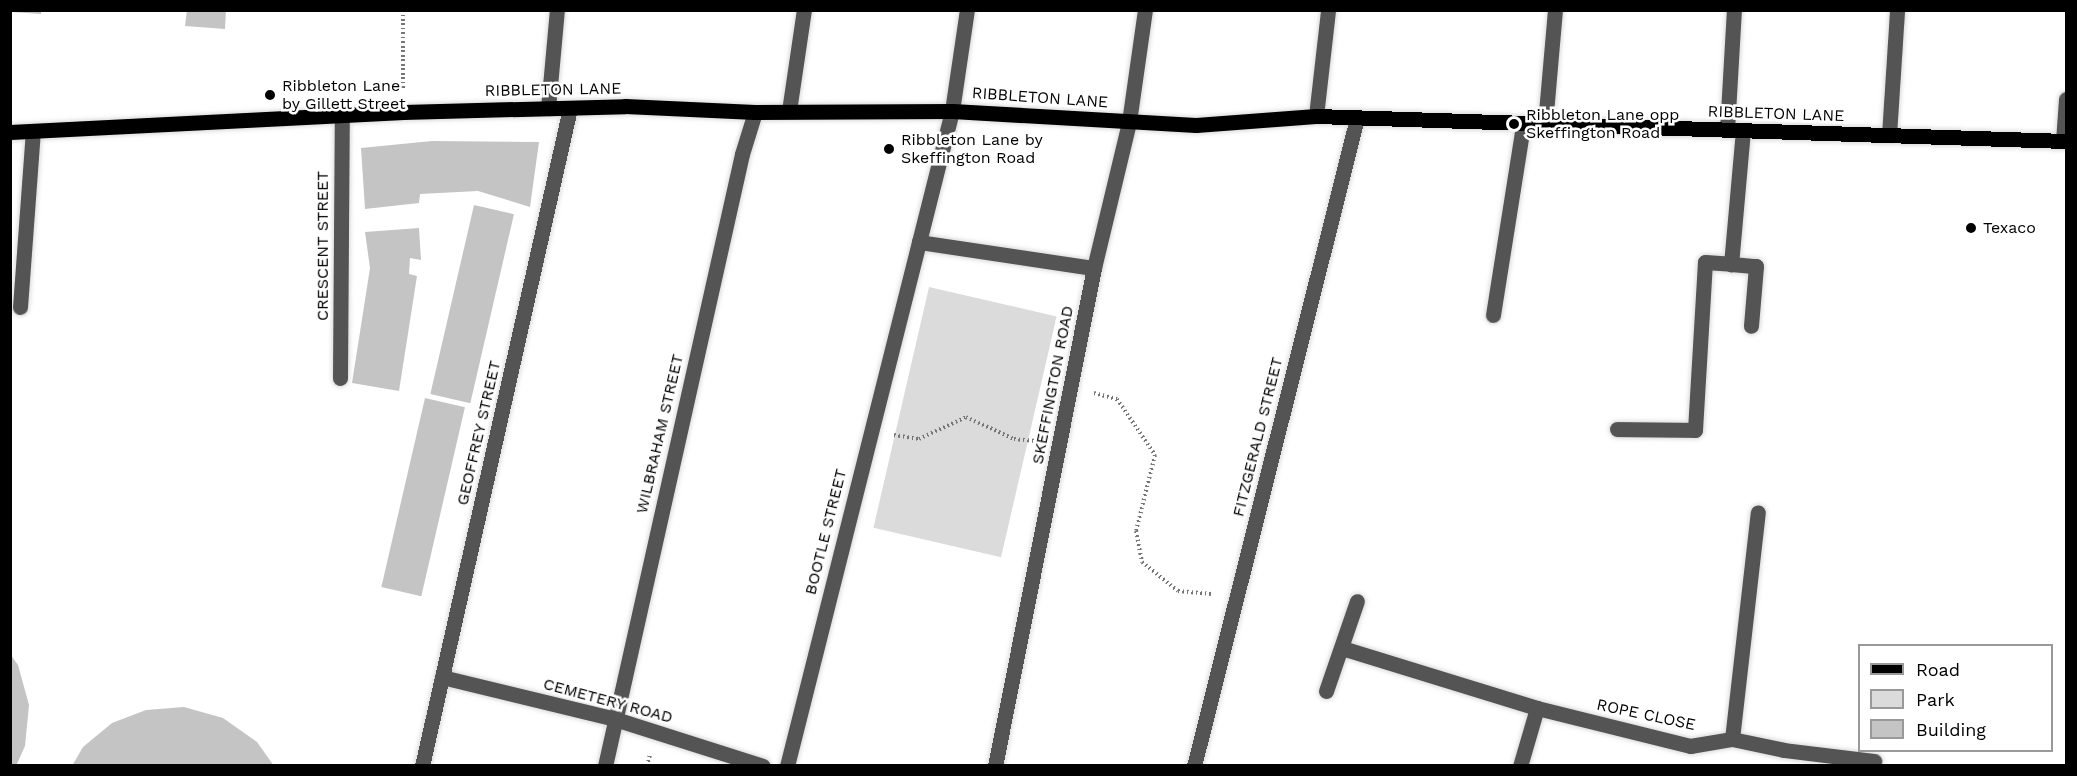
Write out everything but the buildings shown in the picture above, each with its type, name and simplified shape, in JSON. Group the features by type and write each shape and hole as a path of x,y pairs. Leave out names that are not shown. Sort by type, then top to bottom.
{"main road":[{"name":"RIBBLETON LANE","path":"10,132 404,112 625,106 755,112 952,111 1196,126 1316,116 1523,125 2065,141"}],"street":[{"path":"548,108 557,10"},
{"path":"789,111 804,10"},
{"path":"967,10 952,111 919,242 1094,268"},
{"name":"SKEFFINGTON ROAD","path":"995,765 1094,268 1129,122 1145,10"},
{"path":"1316,116 1328,10"},
{"path":"1545,124 1555,10"},
{"path":"1727,130 1734,10"},
{"path":"1889,135 1897,10"},
{"path":"2065,141 2067,99"},
{"name":"GEOFFREY STREET","path":"422,765 570,108"},
{"name":"WILBRAHAM STREET","path":"605,765 742,154 755,112"},
{"name":"CRESCENT STREET","path":"340,378 342,115"},
{"name":"FITZGERALD STREET","path":"1194,765 1357,118"},
{"path":"1493,315 1523,125"},
{"path":"1731,264 1743,130"},
{"path":"20,307 33,132"},
{"name":"BOOTLE STREET","path":"787,765 900,306 919,242"},
{"path":"1617,429 1695,430 1705,262 1755,266 1751,326"},
{"path":"1758,512 1744,651 1732,739 1784,750 1874,761"},
{"path":"1326,691 1358,601"},
{"name":"ROPE CLOSE","path":"1341,648 1537,708 1690,746 1732,739"},
{"name":"CEMETERY ROAD","path":"442,677 615,719 763,765"},
{"path":"1520,765 1537,708"}],"path":[{"path":"402,10 404,112"},
{"path":"1071,387 1118,399 1155,455 1136,531 1142,562 1178,591 1236,597"},
{"path":"869,431 919,439 966,417 1014,439 1043,441"}],"green space":[{"path":"929,287 1057,316 1001,557 873,528"}],"place":[{"name":"Ribbleton Lane by Gillett Street","path":"270,95"},
{"name":"Ribbleton Lane opp Skeffington Road","path":"1514,124"},
{"name":"Ribbleton Lane by Skeffington Road","path":"889,149"},
{"name":"Texaco","path":"1971,228"}]}
